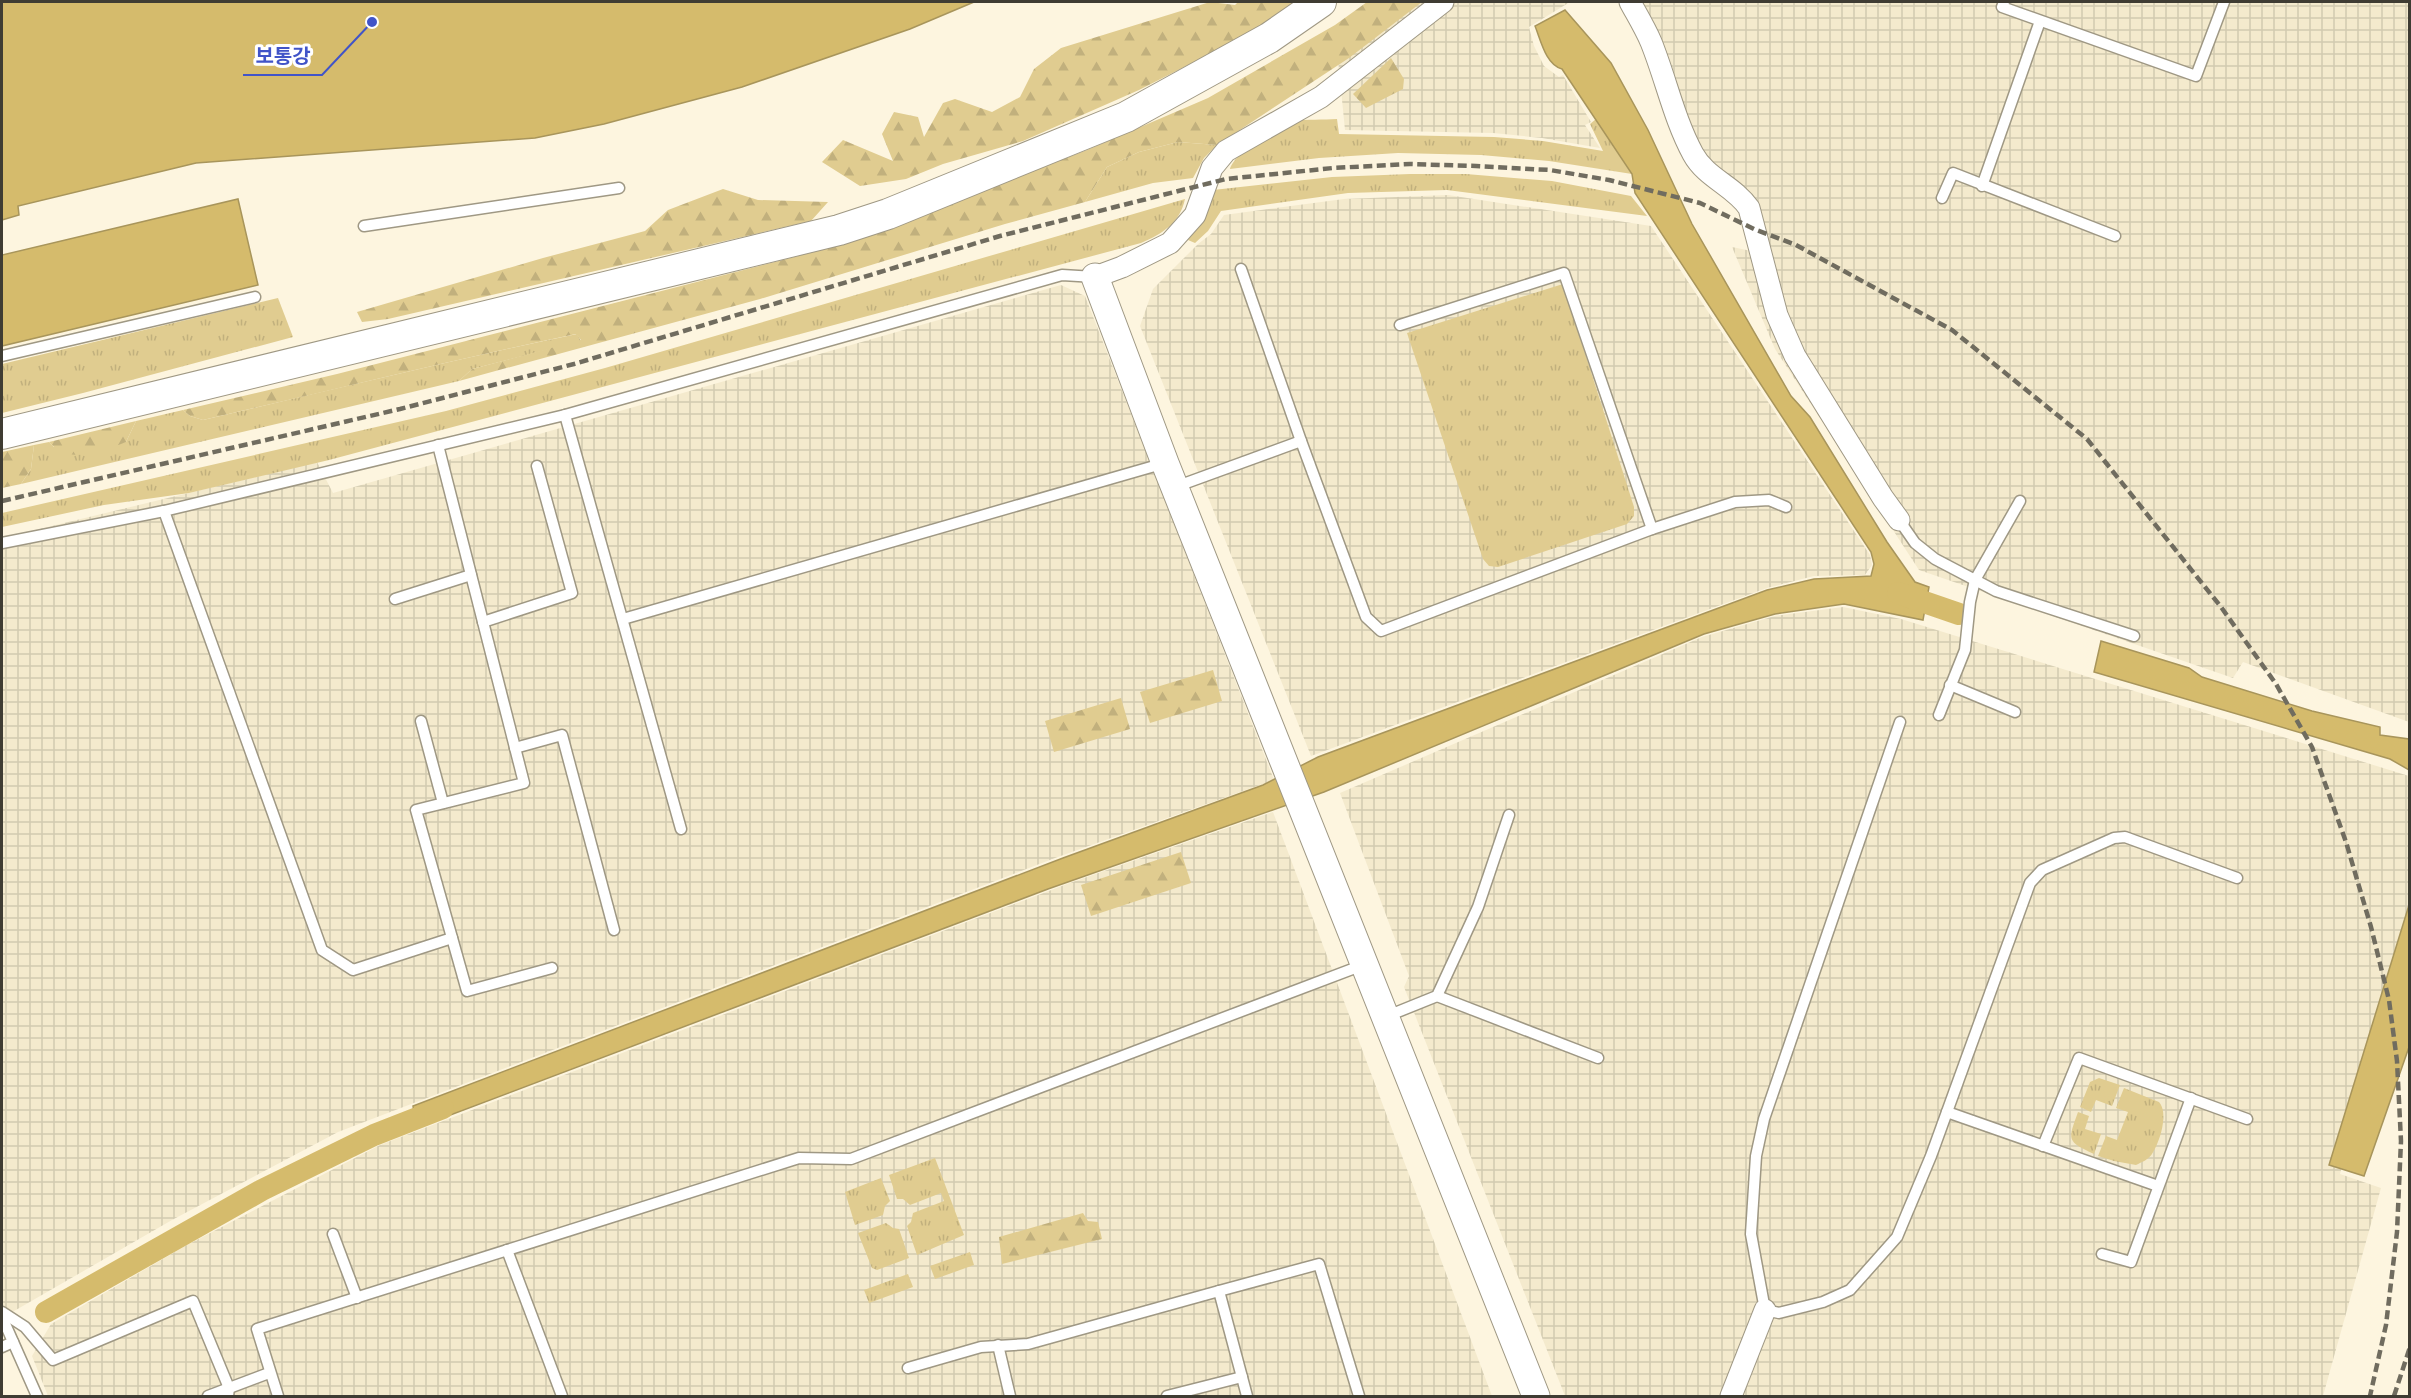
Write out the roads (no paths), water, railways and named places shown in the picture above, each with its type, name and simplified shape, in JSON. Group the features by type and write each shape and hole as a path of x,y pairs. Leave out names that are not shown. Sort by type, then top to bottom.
{"main road":[{"path":"2,434 828,233 878,218 1125,117 1269,38 1322,2"}],"street":[{"path":"1443,2 1321,97 1226,150 1212,168 1195,215 1170,243 1122,267 1095,277 1170,475 1536,1396"},
{"path":"1630,2 1650,41 1671,101 1694,155 1705,169 1740,195 1749,208 1777,315 1795,356 1899,520"},
{"path":"1731,1396 1765,1310"}],"lane":[{"path":"2004,2 2002,7 2196,76 2224,2"},
{"path":"1982,186 2040,21"},
{"path":"1942,198 1953,173 2115,236"},
{"path":"364,226 620,188"},
{"path":"1241,269 1366,617 1382,631 1652,529 1735,502 1768,500 1786,507"},
{"path":"1400,325 1564,273 1652,529"},
{"path":"2,543 164,511 565,415 1062,275 1095,277"},
{"path":"2,356 255,297"},
{"path":"565,415 681,829"},
{"path":"623,619 1301,441"},
{"path":"438,445 524,783 416,810 467,991 552,968"},
{"path":"483,622 572,593 537,466"},
{"path":"1939,715 1965,650 1970,602 1975,580 2020,501"},
{"path":"164,511 322,950 353,970 452,938"},
{"path":"1899,520 1915,543 1935,559 1996,591 2134,636"},
{"path":"395,599 471,575"},
{"path":"1950,685 2015,712"},
{"path":"420,721 443,803"},
{"path":"1900,722 1764,1119 1756,1156 1751,1234 1765,1310 1779,1313 1823,1302 1850,1290 1897,1237 1947,1112 2030,883 2042,870 2114,838 2126,837 2236,878"},
{"path":"515,747 562,735 614,930"},
{"path":"1437,996 1478,907 1509,815"},
{"path":"278,1396 257,1329 799,1158 851,1159 1364,964"},
{"path":"1384,1017 1437,996 1598,1058"},
{"path":"2043,1146 2079,1058 2247,1119"},
{"path":"2102,1254 2131,1262 2191,1098"},
{"path":"1947,1112 2158,1186"},
{"path":"333,1234 357,1298"},
{"path":"507,1250 562,1396"},
{"path":"908,1368 981,1347 1028,1344 1319,1264 1359,1396"},
{"path":"1219,1291 1247,1396"},
{"path":"2,1312 25,1327 53,1360 193,1301 228,1392"},
{"path":"2,1317 37,1396"},
{"path":"2,1347 12,1342"},
{"path":"998,1345 1010,1396"},
{"path":"208,1396 228,1392 269,1372"},
{"path":"1167,1396 1242,1377"}],"waterway":[{"path":"1898,593 1959,614"},
{"path":"46,1312 262,1190 374,1135 443,1108"}],"railway":[{"path":"2,501 400,409 574,364 1000,236 1226,179 1333,168 1410,164 1476,166 1550,170 1609,180 1700,203 1754,229 1796,245 1952,330 2087,439 2221,607 2276,684 2312,747 2346,842 2371,927 2389,1000 2397,1061 2401,1141 2397,1232 2386,1325 2370,1396"},
{"path":"2394,1396 2410,1347"}],"place":[{"name":"보통강","path":"372,22"}]}
